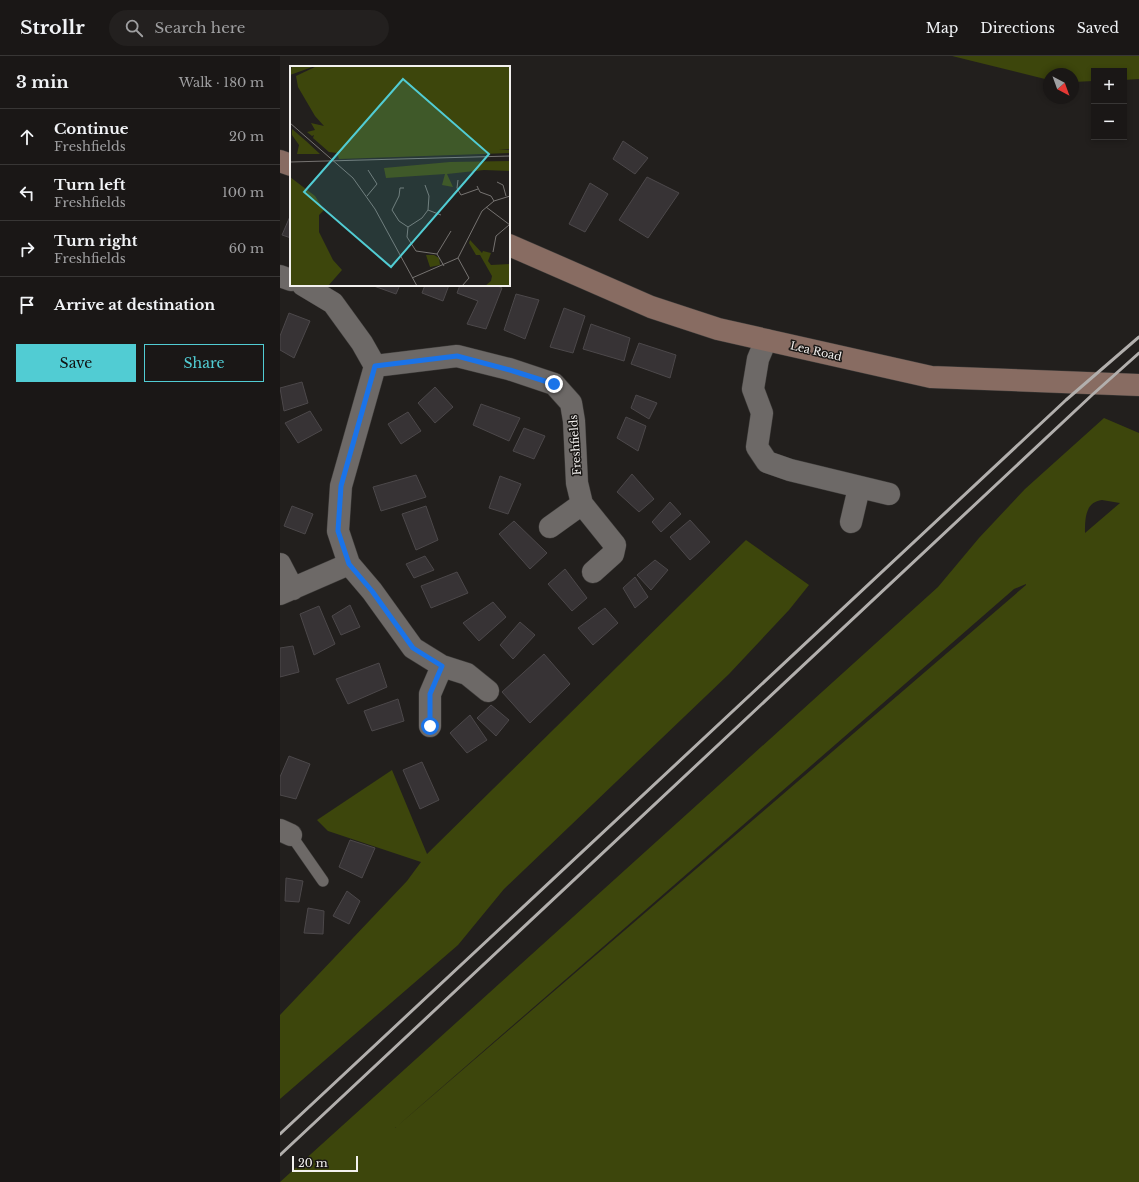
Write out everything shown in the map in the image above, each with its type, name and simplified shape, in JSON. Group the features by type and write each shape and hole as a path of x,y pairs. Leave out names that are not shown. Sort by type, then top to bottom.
{"street":[{"path":"280,161 290,165"},
{"name":"Lea Road","path":"510,245 651,307 718,329 931,377 1139,385"},
{"path":"280,276 290,280"},
{"path":"305,286 334,303 362,343 375,366 341,486 338,531 349,564 372,591 413,648 442,666 467,674 488,691"},
{"path":"766,340 758,359 753,389 762,413 757,447 767,462 790,470 859,488 889,494"},
{"name":"Freshfields","path":"375,366 457,356 510,370 554,384 571,403 574,421 577,483 582,504 615,545 613,554 593,572"},
{"path":"851,522 859,488"},
{"path":"550,527 582,504"},
{"path":"280,564 287,591 349,564"},
{"path":"430,726 430,694 442,666"}],"lane":[{"path":"286,832 323,881"}],"green space":[{"path":"952,56 1139,56 1139,79 1127,80 1127,68 1091,68 1091,81 1079,82 1079,68 1043,68 1043,79"},
{"path":"1104,418 1139,433 1139,1182 280,1182 938,587 979,538 1025,489","holes":["1102,500 1120,503 1085,533 1085,522 1089,508 1096,501","1026,585 395,1128 1014,589"]},
{"path":"746,540 809,585 789,610 729,674 504,889 458,945 280,1099 280,1015 407,881 421,862 328,831 317,820 392,770 427,854"}],"building":[{"path":"623,141 648,158 635,174 613,159"},
{"path":"647,177 679,193 648,238 619,220"},
{"path":"590,183 608,194 585,232 569,224"},
{"path":"290,216 290,238 282,235"},
{"path":"374,286 400,286 396,294"},
{"path":"425,286 449,286 443,301 422,293"},
{"path":"460,286 497,286 502,288 486,329 467,324 478,301 457,293"},
{"path":"516,294 539,300 525,339 504,330"},
{"path":"564,308 585,316 573,353 550,347"},
{"path":"289,313 310,321 294,358 280,350 280,336"},
{"path":"591,324 630,338 624,361 583,349"},
{"path":"639,343 676,355 670,378 631,364"},
{"path":"302,382 308,403 284,411 280,388"},
{"path":"435,387 453,407 435,423 418,403"},
{"path":"636,395 657,403 649,419 631,408"},
{"path":"481,404 520,418 509,441 473,425"},
{"path":"310,411 322,430 298,443 285,423"},
{"path":"408,412 421,431 401,444 388,424"},
{"path":"626,417 646,426 638,451 617,438"},
{"path":"524,428 545,436 534,459 513,451"},
{"path":"632,474 654,499 639,512 617,492"},
{"path":"416,475 426,497 381,511 373,487"},
{"path":"500,476 521,484 508,514 489,508"},
{"path":"670,502 681,514 661,532 652,522"},
{"path":"292,506 313,514 305,534 284,526"},
{"path":"426,506 438,540 416,550 402,514"},
{"path":"690,520 710,542 690,560 670,537"},
{"path":"514,521 547,553 530,569 499,534"},
{"path":"425,556 434,570 414,578 406,564"},
{"path":"655,560 668,570 651,590 637,575"},
{"path":"565,569 587,598 572,611 548,584"},
{"path":"457,572 468,593 431,608 421,586"},
{"path":"635,577 648,597 635,608 623,588"},
{"path":"493,602 506,617 479,641 463,623"},
{"path":"350,605 360,627 341,635 332,616"},
{"path":"319,606 335,644 314,655 300,614"},
{"path":"605,608 618,623 593,645 578,628"},
{"path":"520,622 535,635 513,659 500,645"},
{"path":"293,646 299,672 280,677 280,648"},
{"path":"544,654 570,684 530,723 502,692"},
{"path":"379,663 387,687 348,704 336,679"},
{"path":"398,699 404,721 372,731 364,711"},
{"path":"491,705 509,720 496,736 477,718"},
{"path":"470,715 487,740 467,753 450,733"},
{"path":"289,756 310,764 296,799 280,795 280,777"},
{"path":"422,762 439,800 420,809 403,770"},
{"path":"350,840 375,848 362,878 339,867"},
{"path":"286,878 303,881 299,902 285,901"},
{"path":"347,891 360,901 349,924 333,916"},
{"path":"308,908 324,911 323,934 304,933"}],"railway":[{"path":"280,1134 1066,400 1139,337"},
{"path":"280,1155 1092,395 1139,353"}],"route":[{"path":"430,726 430,694 442,666 413,648 372,591 349,564 338,531 341,486 375,366 429,358 457,356 510,370 554,384"}]}
